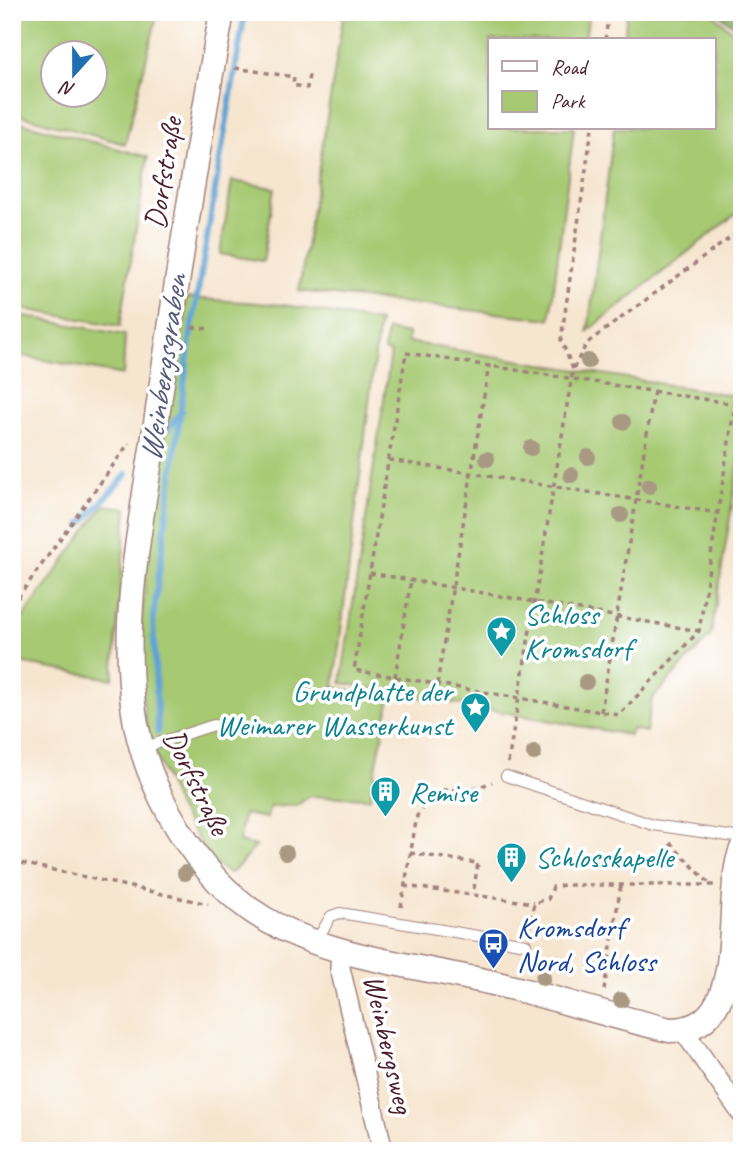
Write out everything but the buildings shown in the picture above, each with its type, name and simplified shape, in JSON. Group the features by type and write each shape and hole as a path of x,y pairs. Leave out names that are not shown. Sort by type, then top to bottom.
{"street":[{"name":"Dorfstraße","path":"222,12 169,325 136,554 129,652 134,715 142,748 187,841 203,866 231,895 261,916 316,942 341,950 493,983 670,1030 683,1030"},
{"path":"742,849 722,886 739,936 730,975 712,1014 701,1024 683,1030 742,1114"},
{"name":"Weinbergsweg","path":"341,950 340,968 383,1151"}],"lane":[{"path":"142,748 214,725"},
{"path":"506,776 653,825 742,838"},
{"path":"316,942 331,916 340,913 526,944"}],"path":[{"path":"605,38 609,12"},
{"path":"240,69 294,77 293,85 307,88 309,75"},
{"path":"573,369 561,340 592,130"},
{"path":"398,921 417,816 429,798 443,790 471,790 506,776 573,369 587,343 742,229"},
{"path":"406,352 571,378 736,404 699,631 619,715 355,670 406,352"},
{"path":"437,684 489,365"},
{"path":"601,712 654,391"},
{"path":"12,606 134,436"},
{"path":"389,460 718,513"},
{"path":"370,573 699,631"},
{"path":"395,677 411,580"},
{"path":"653,825 722,886"},
{"path":"410,853 478,863 473,894"},
{"path":"12,861 207,905 222,903 231,895"},
{"path":"404,886 534,904 548,900 553,887 564,884 722,886"},
{"path":"600,1013 621,884"},
{"path":"526,944 534,904"}],"green space":[{"path":"12,12 158,12 125,144 12,113"},
{"path":"344,12 589,12 585,38 488,38 488,130 574,130 550,319 299,291"},
{"path":"627,12 711,12 742,40 742,209 588,331 614,130 716,130 716,38 624,38"},
{"path":"716,12 742,12 742,32"},
{"path":"12,120 148,157 120,326 12,307"},
{"path":"232,181 275,188 263,261 220,254"},
{"path":"187,298 284,305 379,322 334,687 390,698 370,798 309,796 298,805 270,807 267,818 244,814 239,842 256,846 234,871 229,873 213,863 178,808 155,753 145,721 139,645 162,414"},
{"path":"12,314 125,335 123,375 12,354"},
{"path":"387,330 408,334 407,342 737,396 739,389 742,389 742,443 711,635 652,699 646,732 632,729 630,735 341,683 391,353 384,351"},
{"path":"104,505 127,508 113,679 12,662 12,633"}],"waterway":[{"name":"Weinbergsgraben","path":"158,732 153,619 190,339 245,12"},
{"path":"168,429 182,411"},
{"path":"81,525 127,474"}],"place":[{"name":"Schloss Kromsdorf","path":"501,658"},
{"name":"Grundplatte der Weimarer Wasserkunst","path":"475,735"},
{"name":"Remise","path":"386,819"},
{"name":"Schlosskapelle","path":"512,884"},
{"name":"Kromsdorf Nord, Schloss","path":"494,971"}]}
